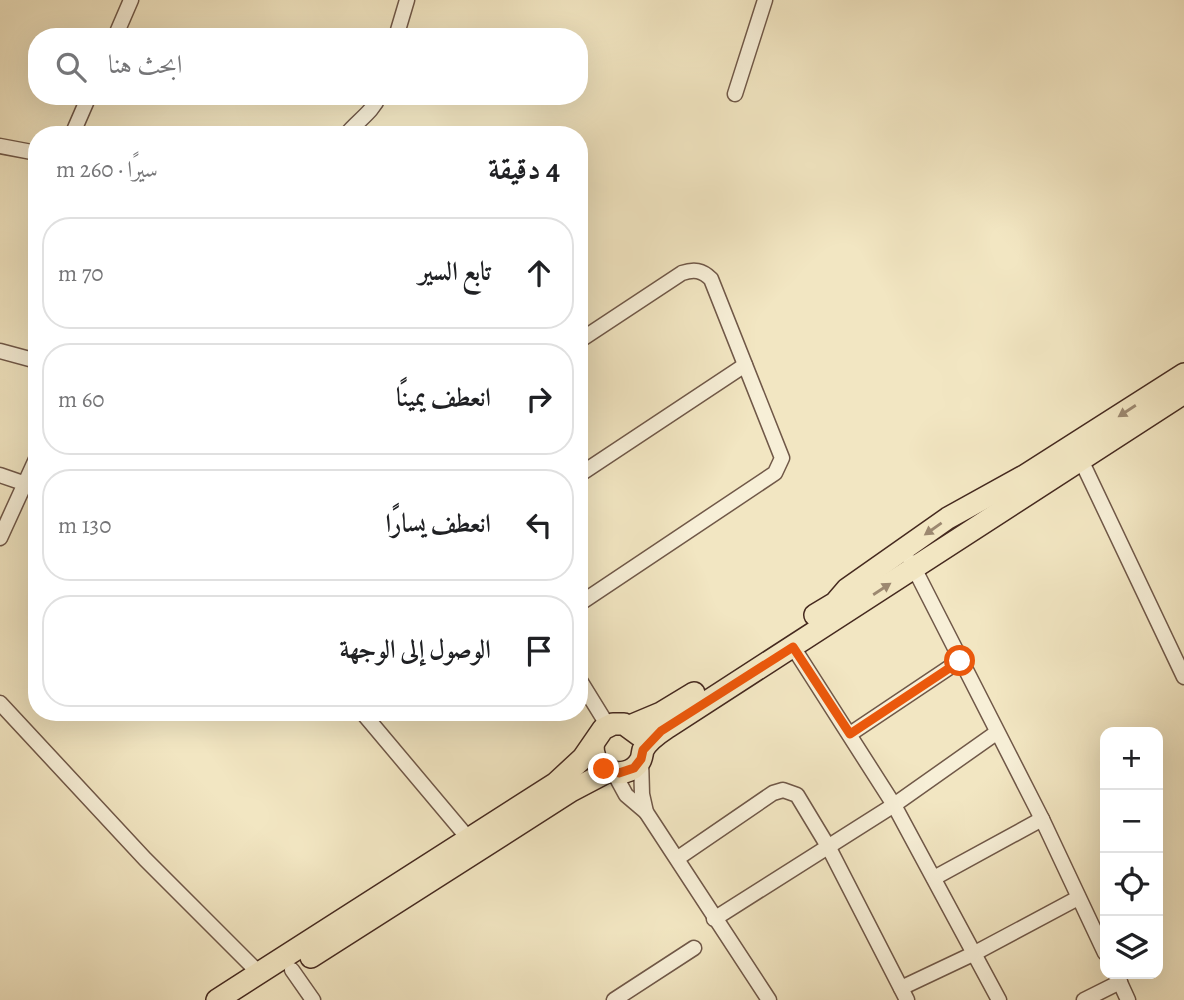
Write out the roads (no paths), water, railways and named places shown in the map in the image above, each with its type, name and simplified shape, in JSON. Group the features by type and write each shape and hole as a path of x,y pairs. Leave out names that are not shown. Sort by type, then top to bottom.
{"main road":[{"path":"244,1000 570,791 611,772 629,771 661,731 793,647 909,559 960,510 1024,477 1184,374"},
{"path":"630,726 673,707 824,610 837,601 847,589 909,559 1081,460 1184,393"},
{"path":"217,1000 556,783 593,745 598,733 608,726 619,723 630,726 641,739 642,755"},
{"path":"593,745 597,761 611,772"}],"street":[{"path":"119,28 131,0"},
{"path":"399,28 408,0"},
{"path":"735,94 765,0"},
{"path":"76,126 85,105"},
{"path":"353,126 375,105"},
{"path":"0,146 28,151"},
{"path":"588,335 682,273 704,272 711,279 780,450 782,463 775,473 588,598"},
{"path":"0,351 28,359"},
{"path":"588,469 745,365"},
{"path":"1081,460 1182,667"},
{"path":"0,475 26,484"},
{"path":"0,538 28,479"},
{"path":"909,559 1042,819 1100,943"},
{"path":"793,647 894,805 999,1000"},
{"path":"850,734 960,661"},
{"path":"588,694 608,726"},
{"path":"0,703 145,859 259,973"},
{"path":"370,721 468,838"},
{"path":"714,919 829,848 996,733"},
{"path":"642,755 642,794 646,811"},
{"path":"611,772 626,795 646,811 769,1000"},
{"path":"678,858 774,793 783,790 797,794 829,848 904,994 1078,898"},
{"path":"934,878 1042,819"},
{"path":"614,1000 694,948"},
{"path":"292,970 313,1000"},
{"path":"1084,1000 1116,979"},
{"path":"1118,979 1128,1000"}]}
